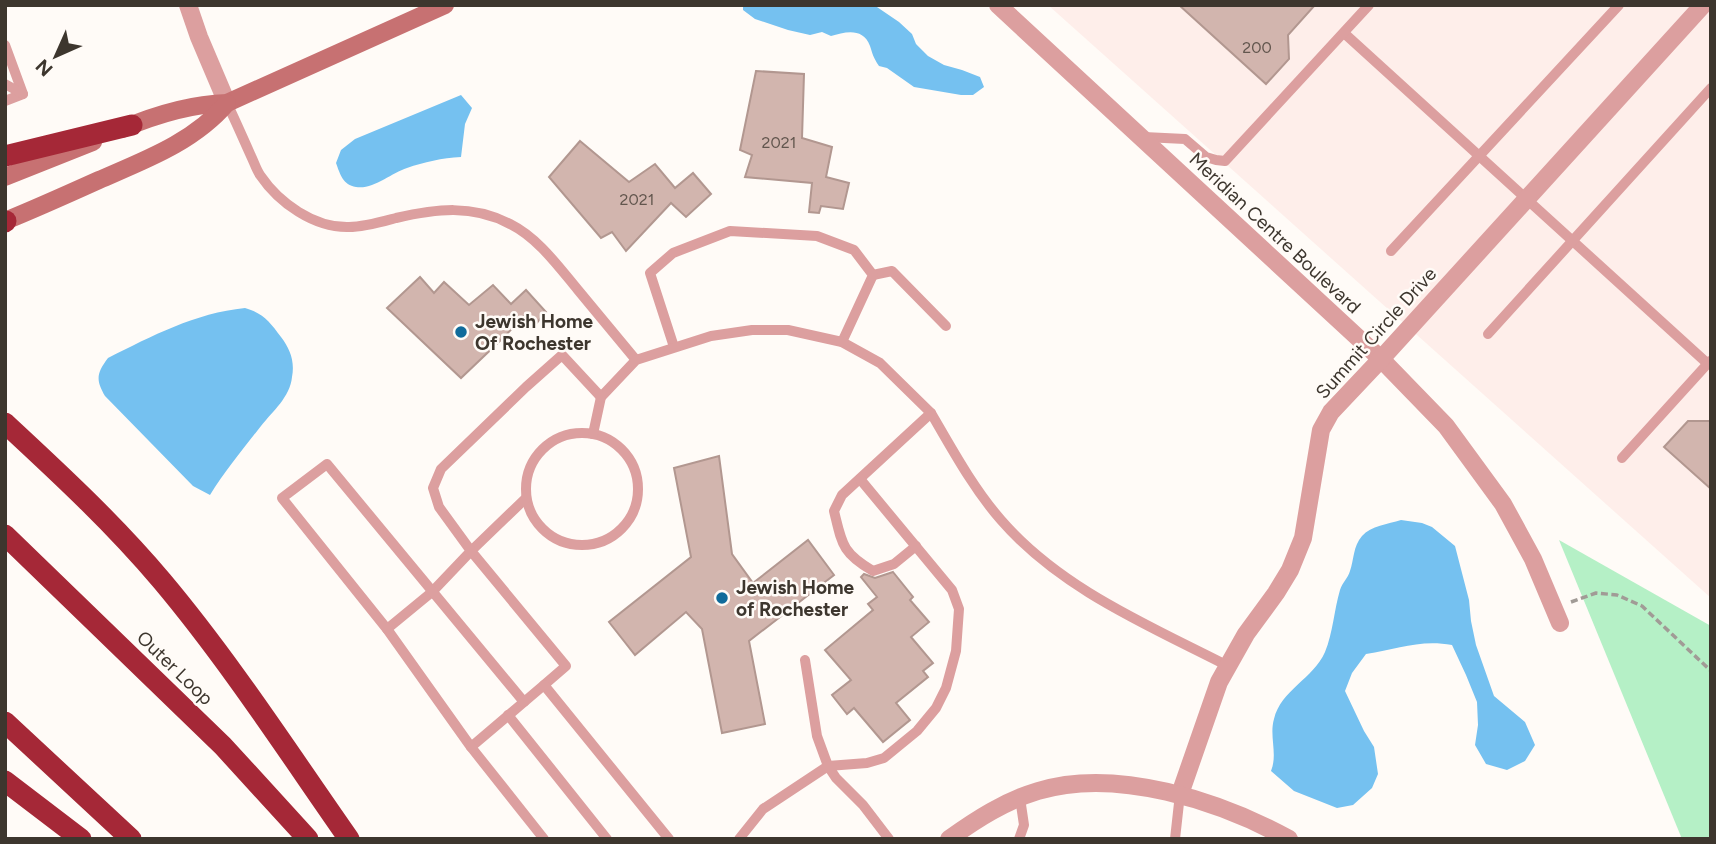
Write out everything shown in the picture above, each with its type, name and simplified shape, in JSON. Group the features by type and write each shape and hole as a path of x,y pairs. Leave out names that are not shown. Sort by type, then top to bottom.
{"highway":[{"path":"5,156 132,125"},
{"path":"5,423 96,508 163,583 225,663 349,839"},
{"name":"Outer Loop","path":"5,535 223,746 308,839"},
{"path":"5,722 131,839"},
{"path":"5,781 80,839"}],"main road":[{"path":"5,177 132,125 192,106 227,103 445,5"},
{"path":"6,221 169,148 202,128 227,103"}],"street":[{"path":"188,5 227,103"},
{"name":"Meridian Centre Boulevard","path":"998,5 1381,359 1446,426 1503,504 1533,559 1557,616"},
{"name":"Summit Circle Drive","path":"1180,794 1219,682 1246,634 1276,593 1303,538 1321,430 1331,412 1703,5"},
{"path":"949,839 987,813 1039,791 1063,785 1114,783 1180,794 1238,815 1289,839"}],"lane":[{"path":"1139,136 1185,139 1206,157 1225,161 1369,5"},
{"path":"1391,251 1619,5"},
{"path":"1345,33 1709,362 1622,458"},
{"path":"5,45 23,94"},
{"path":"5,84 23,94"},
{"path":"1488,334 1711,88"},
{"path":"5,100 23,94"},
{"path":"227,103 259,174 286,204 324,224 348,227 448,209 478,212 510,224 532,239 552,259 636,360"},
{"path":"674,347 650,273 673,253 730,231 817,236 854,250 873,275"},
{"path":"873,275 892,271 946,326"},
{"path":"842,342 873,275"},
{"path":"593,434 601,397 636,360 711,336 752,330 788,330 842,342 880,363 931,412 971,480 1000,519 1036,556 1087,592 1228,666"},
{"path":"471,747 566,666 471,551 439,507 433,488 441,469 562,355 601,397"},
{"path":"916,546 894,564 873,570 857,561 842,544 834,512 842,495 931,412"},
{"path":"575,433 593,434 611,441 625,453 634,470 638,488 635,507 627,524 613,536 596,544 577,545 559,541 543,530 532,515 526,498 526,480 532,463 543,448 558,438 575,433"},
{"path":"524,702 327,464 282,498 387,629 471,747 544,839"},
{"path":"738,839 763,809 828,766 867,763 884,758 917,731 936,708 946,688 956,651 959,609 952,590 860,479"},
{"path":"387,629 432,592 526,498"},
{"path":"805,660 817,737 828,766 889,839"},
{"path":"544,685 669,839"},
{"path":"508,715 607,839"},
{"path":"1175,839 1180,794"},
{"path":"1019,839 1024,825 1020,798"}],"path":[{"path":"1557,616 1596,593 1617,595 1642,606 1711,671"}],"shaded area":[{"path":"1048,5 1711,5 1711,598"}],"green space":[{"path":"1559,540 1711,626 1711,839 1682,839"}],"water":[{"path":"743,5 874,5 912,34 916,44 928,56 944,65 980,77 984,87 973,95 961,95 914,87 887,68 879,66 867,40 858,33 831,36 822,32 810,35 788,30 755,19 743,10"},
{"path":"461,95 472,108 465,124 461,157 413,166 369,186 352,186 343,178 336,163 341,150 355,139"},
{"path":"245,308 266,319 284,342 292,360 291,384 210,495 193,486 105,396 100,386 99,373 108,358 158,334 191,320"},
{"path":"1401,520 1432,527 1455,546 1469,600 1476,645 1494,696 1525,722 1535,745 1525,761 1507,770 1486,764 1475,745 1477,702 1452,645 1419,644 1366,654 1352,673 1345,691 1374,747 1378,774 1372,788 1353,805 1337,808 1294,791 1271,771 1274,758 1274,719 1283,700 1313,670 1325,652 1340,590 1349,574 1359,540 1370,530"}],"building":[{"path":"1179,5 1315,5 1288,35 1289,59 1266,84"},
{"path":"756,71 804,74 802,138 832,147 826,177 849,183 843,209 821,206 819,213 809,212 812,183 745,177 752,155 740,150"},
{"path":"580,141 629,182 655,164 675,188 693,173 711,194 686,217 671,203 626,251 612,232 601,238 549,177"},
{"name":"Jewish Home Of Rochester","path":"420,277 434,293 444,282 469,305 493,285 511,304 526,290 546,312 535,325 525,315 461,378 387,308"},
{"path":"1688,421 1711,421 1711,489 1664,447"},
{"name":"Jewish Home of Rochester","path":"719,456 732,554 753,583 808,540 834,575 749,641 765,724 722,733 702,629 686,612 635,655 609,622 691,557 674,468"},
{"path":"893,572 913,597 910,600 929,622 911,637 933,663 923,671 928,677 896,703 910,720 883,742 854,708 847,714 832,695 851,680 825,650 873,610 868,604 877,597 861,577 864,574 875,578"}],"place":[{"name":"Jewish Home Of Rochester","path":"461,332"},
{"name":"Jewish Home of Rochester","path":"722,598"}]}
